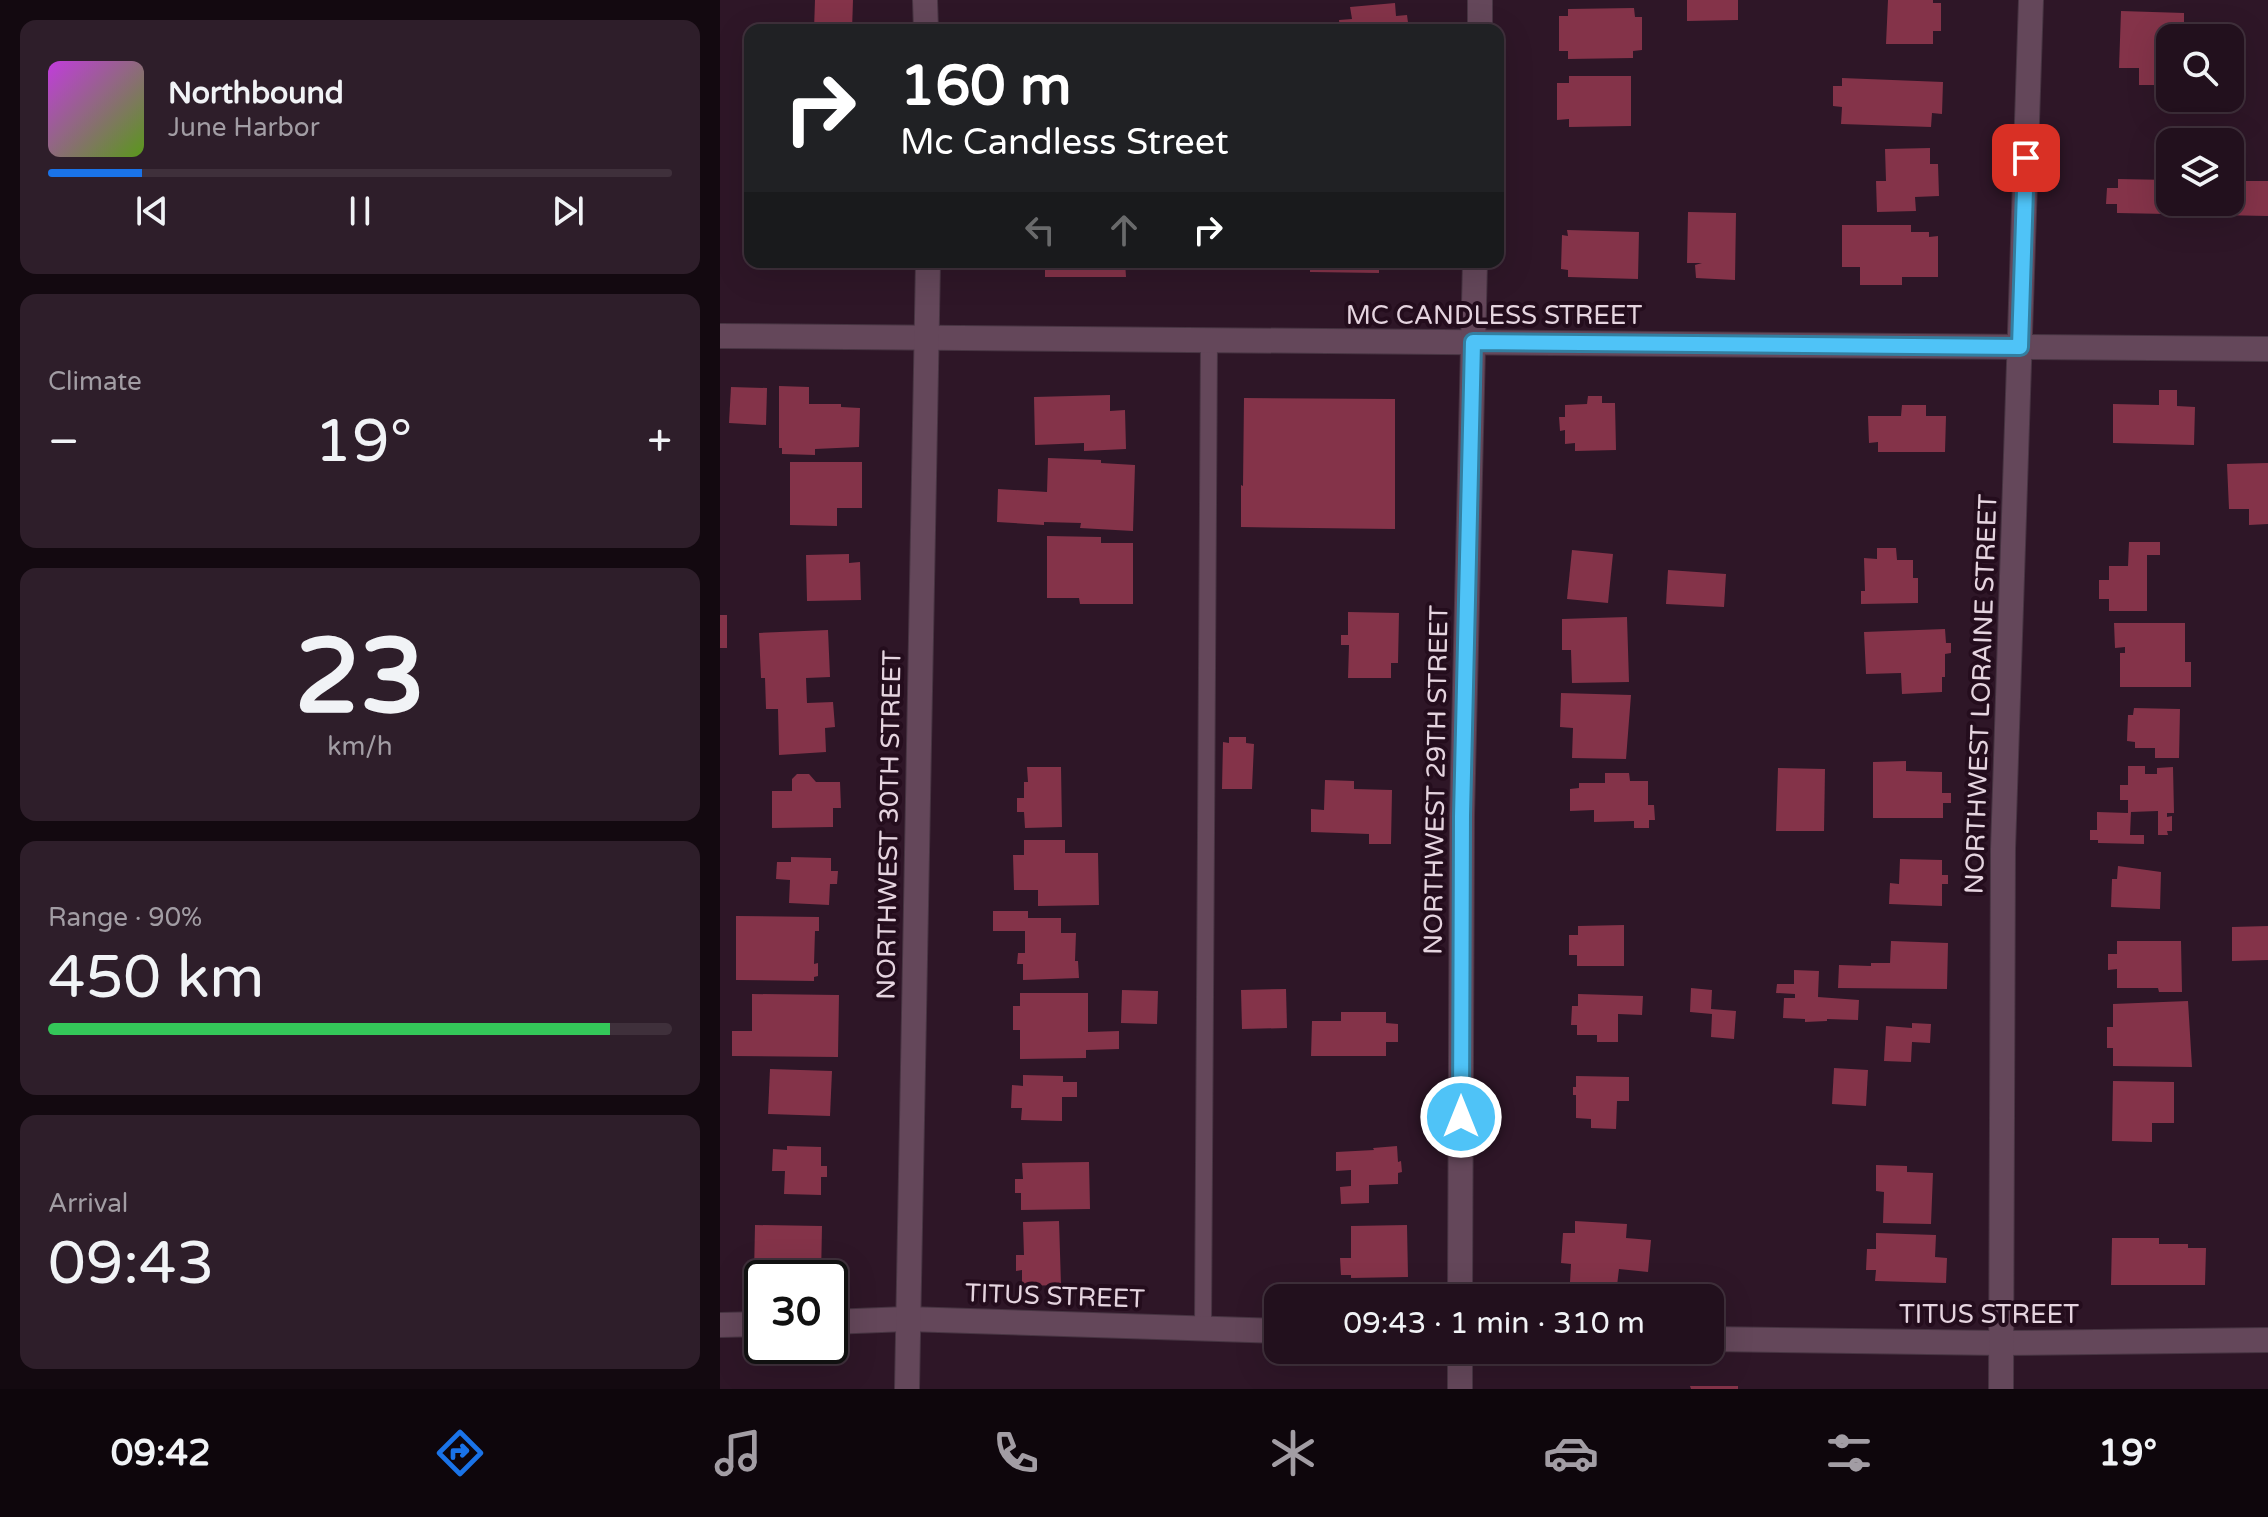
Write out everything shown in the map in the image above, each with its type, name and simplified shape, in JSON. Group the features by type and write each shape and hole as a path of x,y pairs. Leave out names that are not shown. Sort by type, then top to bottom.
{"street":[{"path":"925,0 926,24"},
{"path":"1480,0 1480,24"},
{"name":"NORTHWEST LORAINE STREET","path":"2001,1389 2003,849 2031,0"},
{"name":"NORTHWEST 30TH STREET","path":"907,1389 928,268"},
{"name":"NORTHWEST 29TH STREET","path":"1460,1284 1462,816 1475,268"},
{"name":"MC CANDLESS STREET","path":"720,336 2268,349"},
{"name":"TITUS STREET","path":"848,1321 907,1319 1264,1330"},
{"path":"720,1325 744,1324"},
{"name":"TITUS STREET","path":"1724,1339 2001,1343 2268,1340"},
{"path":"1460,1364 1460,1389"}],"lane":[{"path":"1203,1328 1209,340"}],"building":[{"path":"815,0 853,0 852,24 814,24"},
{"path":"1687,0 1738,0 1738,20 1687,21"},
{"path":"1888,0 1933,0 1933,3 1941,3 1941,31 1933,31 1933,44 1886,44"},
{"path":"1395,3 1396,16 1407,15 1408,24 1339,24 1339,20 1352,19 1350,7"},
{"path":"1634,8 1635,17 1642,17 1642,50 1633,51 1633,58 1568,59 1568,51 1559,51 1559,16 1568,16 1568,9"},
{"path":"2121,11 2184,13 2184,24 2156,24 2156,85 2139,85 2139,68 2119,68"},
{"path":"1569,76 1631,76 1631,126 1569,127 1569,119 1557,120 1557,83 1569,83"},
{"path":"1842,78 1943,82 1942,114 1932,113 1931,127 1841,124 1842,107 1833,106 1833,86 1842,86"},
{"path":"1930,148 1930,164 1938,164 1939,196 1915,197 1916,211 1877,212 1876,181 1886,181 1885,149"},
{"path":"2118,179 2156,180 2156,214 2117,213 2117,204 2106,204 2107,188 2118,188"},
{"path":"2244,181 2268,181 2268,216 2244,216"},
{"path":"1688,212 1736,213 1735,280 1696,278 1695,265 1702,263 1687,263"},
{"path":"1842,225 1911,225 1911,232 1929,232 1929,237 1938,236 1938,277 1902,277 1902,285 1860,285 1860,267 1842,267"},
{"path":"1567,230 1639,232 1638,279 1568,277 1568,270 1561,269 1562,235 1568,236"},
{"path":"1045,268 1125,268 1126,277 1045,277"},
{"path":"1310,268 1379,268 1379,273 1310,272"},
{"path":"779,386 809,387 809,404 841,404 841,407 860,408 859,447 815,449 815,455 782,454 782,448 779,448"},
{"path":"731,387 767,388 766,425 729,423"},
{"path":"2159,390 2177,390 2177,406 2195,407 2194,445 2113,443 2113,404 2159,405"},
{"path":"1110,395 1110,411 1125,410 1126,449 1084,451 1084,443 1035,445 1034,397"},
{"path":"1588,396 1602,396 1602,403 1615,403 1616,450 1575,451 1575,443 1565,444 1565,430 1560,431 1559,417 1565,417 1565,405 1587,404"},
{"path":"1244,398 1395,399 1395,529 1241,527"},
{"path":"1902,405 1926,405 1926,416 1946,416 1945,452 1878,452 1878,442 1869,443 1868,416 1901,416"},
{"path":"1048,458 1135,465 1133,531 1080,528 1081,523 1044,522 1044,525 997,522 998,489 1047,492"},
{"path":"790,462 862,462 862,508 837,508 837,526 790,525"},
{"path":"2268,463 2268,524 2249,525 2249,509 2229,509 2227,464"},
{"path":"1047,536 1101,537 1101,543 1133,543 1133,604 1080,604 1079,598 1047,598"},
{"path":"2129,542 2160,542 2160,555 2147,555 2147,611 2109,611 2109,599 2099,599 2099,580 2109,580 2109,566 2128,566"},
{"path":"1877,548 1896,548 1897,560 1913,560 1913,578 1918,578 1918,603 1861,604 1861,591 1865,591 1864,558 1877,559"},
{"path":"1572,550 1613,554 1608,603 1567,599"},
{"path":"849,554 849,563 860,562 861,600 807,601 806,555"},
{"path":"1668,570 1726,574 1724,607 1666,604"},
{"path":"1348,612 1399,613 1398,663 1391,663 1391,678 1348,678 1349,645 1341,645 1341,635 1348,635"},
{"path":"720,615 727,615 727,648 720,648"},
{"path":"1627,617 1629,682 1572,683 1571,650 1562,650 1562,619"},
{"path":"2114,623 2185,623 2185,662 2191,662 2191,687 2120,687 2120,653 2125,653 2125,647 2115,648"},
{"path":"1945,629 1946,643 1951,643 1951,653 1945,654 1942,692 1902,694 1901,673 1866,674 1864,632"},
{"path":"828,630 830,677 806,678 807,703 833,702 835,727 825,728 826,752 779,755 778,709 766,709 759,633"},
{"path":"1561,693 1631,695 1626,759 1572,758 1573,728 1560,727"},
{"path":"2134,708 2180,709 2179,758 2155,758 2155,748 2135,748 2135,742 2127,741 2128,715 2133,715"},
{"path":"1229,737 1246,737 1246,743 1254,744 1252,789 1222,789 1223,742 1229,743"},
{"path":"1906,761 1906,771 1942,772 1942,793 1951,793 1951,803 1943,803 1943,818 1873,818 1873,762"},
{"path":"2128,766 2145,766 2145,774 2157,774 2157,768 2173,767 2174,813 2167,813 2167,817 2172,816 2172,831 2167,831 2168,835 2158,835 2158,811 2131,812 2130,835 2144,835 2144,844 2098,843 2098,840 2090,840 2090,830 2097,830 2097,812 2128,813 2128,800 2120,800 2120,785 2128,785"},
{"path":"1027,767 1061,767 1062,827 1025,828 1024,812 1017,812 1017,798 1024,798 1024,782 1028,782"},
{"path":"1778,768 1825,769 1824,831 1776,831"},
{"path":"1605,773 1629,773 1630,781 1648,781 1648,805 1654,805 1655,820 1649,820 1649,828 1634,828 1634,821 1594,822 1594,810 1570,811 1570,789 1579,788 1579,783 1605,783"},
{"path":"797,774 809,774 816,782 840,782 841,808 833,808 833,827 772,828 772,791 792,791 792,779"},
{"path":"1325,780 1354,781 1354,789 1392,790 1391,844 1369,844 1369,834 1311,832 1311,809 1324,810"},
{"path":"1024,840 1065,840 1065,853 1098,853 1099,905 1038,906 1038,890 1014,890 1013,855 1024,855"},
{"path":"791,857 831,858 831,871 838,871 837,884 830,884 829,905 789,903 790,880 776,879 777,862 791,862"},
{"path":"1900,859 1942,860 1942,875 1948,875 1948,884 1942,884 1942,906 1889,904 1890,883 1899,884"},
{"path":"2118,866 2161,872 2160,909 2111,907 2112,879 2117,879"},
{"path":"993,911 1028,911 1028,918 1061,918 1061,933 1076,933 1075,961 1078,961 1079,978 1023,980 1023,964 1017,964 1018,953 1025,953 1025,931 993,931"},
{"path":"736,916 819,917 819,931 815,931 814,964 818,963 818,976 814,977 814,981 736,980"},
{"path":"1624,925 1624,966 1577,966 1577,955 1569,955 1569,935 1578,935 1578,926"},
{"path":"2268,926 2268,960 2232,961 2232,927"},
{"path":"1891,941 1948,943 1947,989 1838,988 1839,965 1890,963"},
{"path":"2117,941 2181,941 2182,992 2159,992 2158,988 2117,988 2117,969 2108,970 2108,954 2117,954"},
{"path":"1794,970 1819,971 1818,997 1859,1000 1858,1020 1805,1022 1805,1019 1783,1018 1784,998 1795,998 1795,994 1776,993 1777,984 1794,984"},
{"path":"1691,988 1712,990 1711,1009 1736,1011 1734,1039 1711,1037 1712,1014 1690,1012"},
{"path":"1286,989 1287,1028 1242,1029 1241,990"},
{"path":"1122,990 1158,991 1157,1024 1121,1023"},
{"path":"1020,993 1088,993 1088,1032 1119,1031 1119,1049 1086,1050 1086,1058 1020,1059 1020,1030 1013,1030 1013,1006 1020,1006"},
{"path":"752,994 839,995 838,1057 732,1056 732,1031 752,1031"},
{"path":"1578,994 1643,996 1642,1015 1618,1014 1618,1042 1597,1042 1597,1035 1577,1035 1577,1025 1571,1025 1572,1006 1578,1006"},
{"path":"2188,1001 2192,1067 2113,1066 2113,1048 2107,1048 2107,1027 2113,1027 2113,1004"},
{"path":"1341,1012 1386,1012 1386,1023 1398,1024 1398,1042 1386,1042 1386,1056 1311,1056 1312,1021 1341,1021"},
{"path":"1912,1023 1931,1024 1930,1043 1912,1042 1911,1062 1884,1061 1886,1026 1912,1028"},
{"path":"1834,1068 1868,1070 1866,1106 1832,1104"},
{"path":"770,1069 832,1071 830,1116 768,1114"},
{"path":"1023,1075 1063,1076 1063,1082 1077,1082 1077,1097 1062,1097 1062,1121 1021,1120 1022,1108 1011,1108 1012,1085 1023,1086"},
{"path":"1576,1076 1629,1077 1629,1101 1617,1101 1616,1129 1591,1128 1591,1119 1576,1118 1573,1087 1576,1087"},
{"path":"2113,1081 2174,1082 2174,1123 2152,1123 2152,1142 2112,1141"},
{"path":"787,1146 821,1147 821,1166 827,1166 827,1177 821,1177 821,1195 784,1194 785,1171 772,1171 773,1149 787,1150"},
{"path":"1397,1146 1402,1172 1398,1173 1398,1184 1369,1185 1369,1203 1341,1204 1340,1187 1351,1186 1351,1170 1336,1171 1336,1152"},
{"path":"1089,1162 1090,1209 1021,1210 1021,1193 1015,1193 1015,1179 1023,1179 1022,1163"},
{"path":"1876,1165 1907,1166 1907,1172 1933,1173 1931,1224 1883,1223 1884,1192 1876,1191"},
{"path":"1059,1221 1061,1285 1022,1286 1022,1270 1016,1271 1016,1255 1024,1255 1023,1222"},
{"path":"1575,1221 1627,1224 1626,1238 1651,1240 1648,1272 1619,1269 1617,1284 1570,1282 1571,1264 1561,1263 1563,1233 1575,1233"},
{"path":"755,1225 822,1226 821,1260 754,1260"},
{"path":"1407,1225 1408,1277 1351,1278 1351,1275 1341,1275 1340,1258 1351,1258 1351,1226"},
{"path":"1876,1233 1936,1235 1935,1257 1947,1258 1946,1283 1875,1281 1876,1270 1866,1270 1867,1249 1876,1249"},
{"path":"2112,1238 2159,1238 2159,1244 2188,1244 2188,1248 2206,1248 2205,1285 2111,1285"},
{"path":"1690,1386 1738,1386 1738,1389 1691,1389"}],"route":[{"path":"1461,1117 1462,816 1473,342 2020,347 2026,158"}]}
